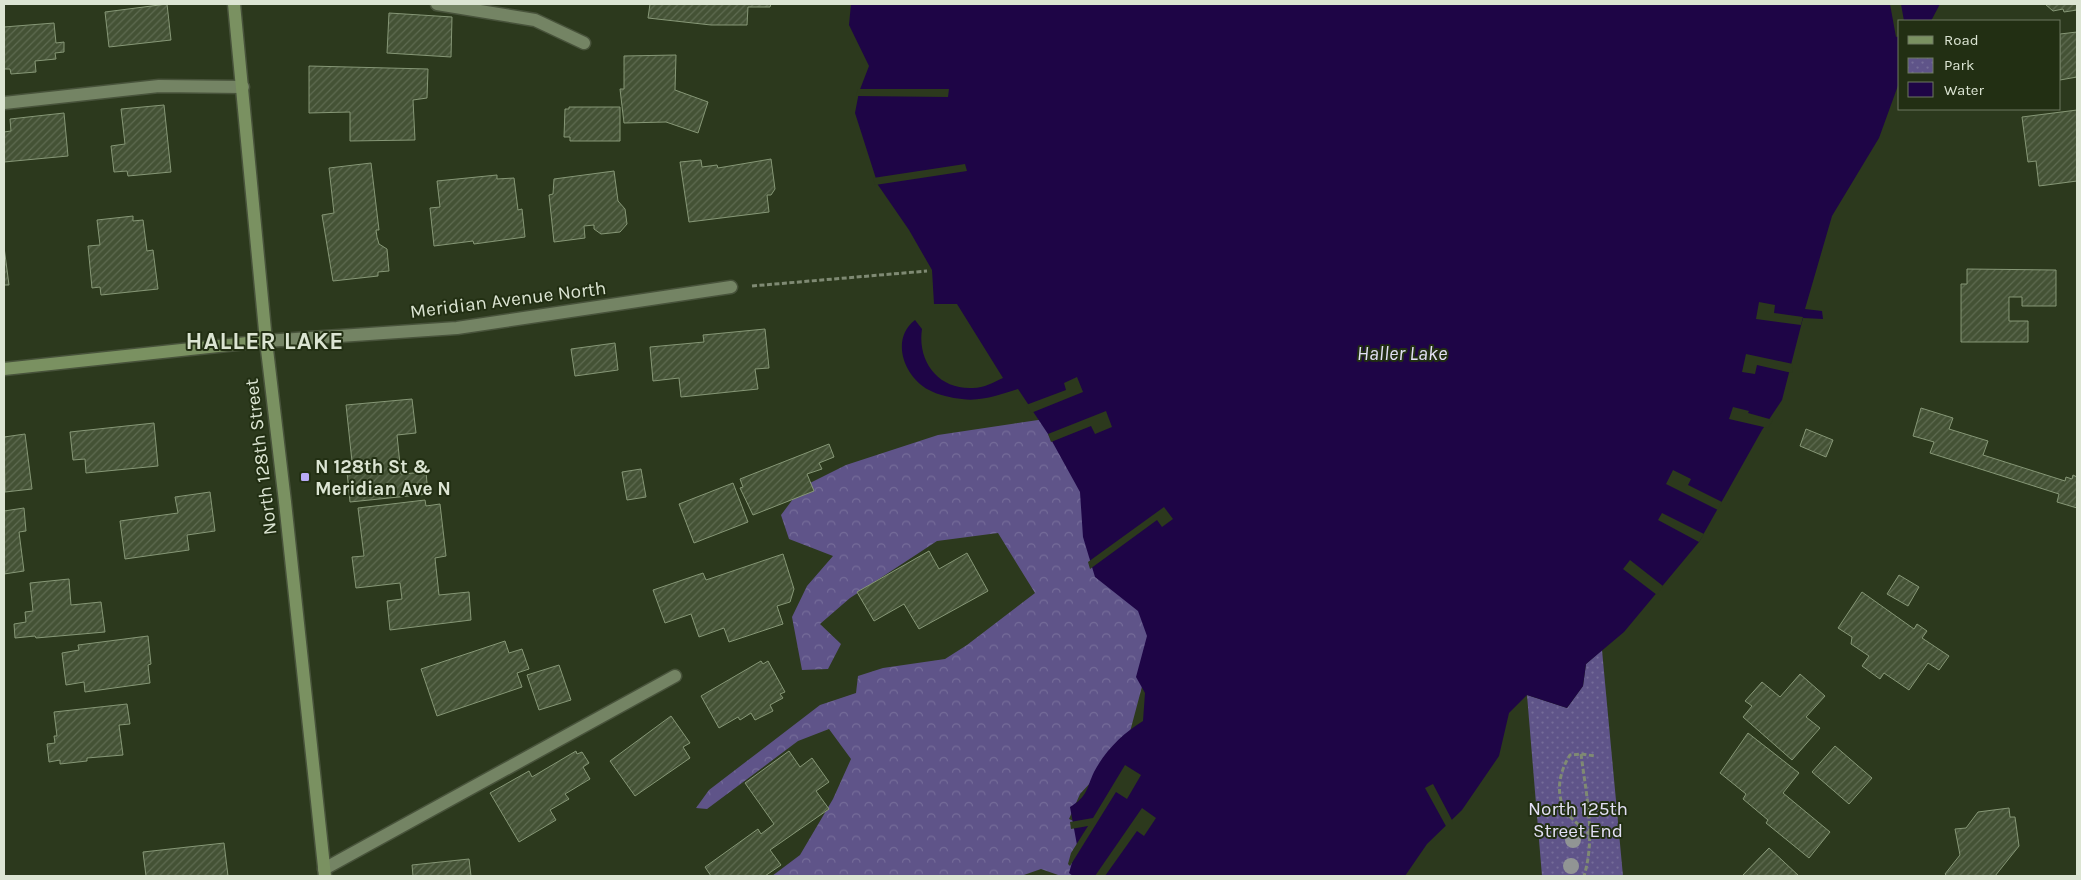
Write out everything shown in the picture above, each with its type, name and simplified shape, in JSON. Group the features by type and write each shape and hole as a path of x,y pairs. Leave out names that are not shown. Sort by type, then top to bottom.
{"street":[{"name":"North 128th Street","path":"234,4 266,340 324,873"},
{"path":"437,4 535,20 584,43"},
{"path":"4,102 159,86 243,87"},
{"name":"Meridian Avenue North","path":"4,368 266,340 457,328 731,287"},
{"path":"324,873 675,676"}],"path":[{"path":"731,287 926,271"},
{"path":"1581,754 1590,835 1588,862 1584,876"},
{"path":"1590,835 1566,812 1559,791 1562,768 1570,755 1595,756"}],"green space":[{"path":"1045,419 1160,619 1127,743 1080,794 1069,819 1109,837 1091,876 1061,876 1041,869 1021,876 772,876 800,855 833,799 851,759 829,729 798,741 707,809 696,808 709,790 820,705 856,693 858,676 883,668 945,659 967,645 1035,593 998,533 937,541 850,598 820,624 841,644 828,669 802,670 792,617 807,586 833,556 789,539 781,515 802,487 846,465 938,435"},
{"name":"North 125th Street End","path":"1602,650 1623,876 1542,876 1527,695 1567,708 1583,686 1586,664"}],"water":[{"name":"Haller Lake","path":"851,4 1940,4 1932,20 1898,20 1898,86 1879,138 1832,216 1805,309 1822,311 1823,319 1803,318 1782,400 1762,430 1699,542 1624,632 1586,664 1583,686 1567,708 1527,695 1509,713 1499,756 1462,810 1427,844 1405,876 1073,876 1069,873 1077,845 1070,807 1083,796 1098,764 1109,750 1128,731 1143,721 1145,693 1136,677 1147,636 1138,611 1095,577 1083,537 1080,492 1048,434 1018,389 991,397 969,400 950,397 933,392 920,384 907,367 903,357 903,337 907,328 915,320 922,329 921,341 927,363 941,379 961,387 977,388 1003,378 957,304 934,304 932,270 909,230 878,185 855,113 859,92 869,66 849,25"}],"pier":[{"path":"1890,4 1901,4 1904,20 1898,20 1898,36 1896,37"},
{"path":"858,89 949,89 948,97 856,96"},
{"path":"965,164 967,171 875,185 873,178"},
{"path":"1759,302 1775,305 1774,313 1803,317 1801,325 1756,319"},
{"path":"1746,354 1793,364 1792,373 1757,365 1755,374 1742,372"},
{"path":"1077,377 1083,392 1031,413 1026,405 1066,390 1064,383"},
{"path":"1733,407 1773,420 1768,428 1729,419"},
{"path":"1106,411 1112,427 1095,434 1091,426 1051,442 1048,434"},
{"path":"1673,470 1691,479 1688,485 1722,502 1718,510 1666,484"},
{"path":"1164,507 1173,519 1162,527 1157,520 1090,569 1088,562"},
{"path":"1662,513 1704,534 1699,542 1658,520"},
{"path":"1630,560 1663,586 1657,595 1623,569"},
{"path":"1125,765 1141,775 1127,799 1116,792 1070,866 1068,864 1071,853 1088,826 1071,829 1070,822 1093,818"},
{"path":"1433,784 1453,822 1447,828 1425,788"},
{"path":"1142,808 1156,818 1144,836 1137,831 1105,876 1095,876"}],"building":[{"path":"167,4 171,40 109,47 105,12"},
{"path":"650,4 771,4 770,7 748,7 747,25 711,25 648,18"},
{"path":"2045,4 2077,4 2077,10 2064,12 2063,9 2053,11"},
{"path":"389,13 452,17 451,57 387,53"},
{"path":"54,23 56,43 64,42 64,52 55,53 56,59 35,61 36,72 11,74 10,69 4,69 4,27"},
{"path":"2077,32 2077,77 2061,80 2061,34"},
{"path":"676,55 675,90 708,102 698,133 666,122 624,123 620,89 624,89 624,56"},
{"path":"309,66 428,69 427,98 413,100 415,140 350,141 350,112 309,113"},
{"path":"164,105 171,172 128,176 127,171 114,172 111,146 125,144 121,109"},
{"path":"569,107 620,107 620,141 570,141 570,137 564,137 565,109 569,109"},
{"path":"2077,110 2077,181 2039,186 2036,161 2028,162 2022,117"},
{"path":"64,113 68,156 4,162 4,132 11,131 10,119"},
{"path":"771,159 775,189 771,195 767,195 769,212 689,222 680,162 701,160 702,167 717,165 718,168"},
{"path":"371,163 379,230 376,230 377,237 379,244 387,249 389,271 378,272 378,276 333,281 322,215 334,213 329,168"},
{"path":"614,171 618,201 625,209 627,224 620,232 601,234 594,229 594,225 584,226 585,238 554,242 549,195 553,194 554,179"},
{"path":"497,175 497,179 514,178 518,210 522,209 525,237 474,244 473,241 434,246 430,208 440,207 437,181"},
{"path":"133,216 133,221 143,220 147,251 153,250 158,289 101,295 100,287 92,288 88,246 100,245 97,220"},
{"path":"4,247 9,285 4,285"},
{"path":"1967,269 2056,270 2056,306 2022,306 2022,297 2009,297 2009,321 2028,321 2028,342 1961,342 1961,284 1967,284"},
{"path":"765,329 769,368 755,369 758,389 681,397 679,378 653,381 650,347 704,342 703,335"},
{"path":"615,343 618,370 575,376 571,349"},
{"path":"412,399 416,433 397,435 401,474 426,472 428,494 350,502 347,472 353,471 346,405"},
{"path":"1921,408 1953,418 1949,429 1988,441 1983,455 2065,481 2066,477 2072,479 2073,475 2077,477 2077,508 2057,502 2059,494 1930,453 1934,442 1913,436"},
{"path":"154,423 158,466 86,473 85,459 73,460 70,432"},
{"path":"1806,429 1833,440 1826,457 1800,446"},
{"path":"25,434 32,489 5,492 4,437"},
{"path":"829,444 834,457 819,463 822,469 807,474 814,491 753,515 740,488 743,487 740,479"},
{"path":"641,469 646,497 627,500 622,472"},
{"path":"733,483 748,522 694,543 679,504"},
{"path":"210,492 215,531 187,535 189,550 125,559 120,521 178,513 175,497"},
{"path":"425,500 426,506 440,504 446,556 435,558 439,595 469,592 471,620 390,630 387,601 402,599 400,583 356,588 352,557 364,556 358,508"},
{"path":"24,508 26,531 19,532 24,571 4,574 4,511"},
{"path":"929,551 939,569 967,553 988,591 919,629 904,604 874,621 857,592"},
{"path":"783,554 794,589 790,602 777,606 783,624 729,642 724,628 699,637 691,614 665,623 653,590 703,573 706,580"},
{"path":"1899,575 1919,587 1908,606 1887,594"},
{"path":"69,579 71,605 101,602 105,632 15,638 14,624 26,622 25,612 33,611 30,583"},
{"path":"1862,592 1914,629 1917,624 1927,631 1922,638 1949,656 1939,670 1928,663 1909,690 1884,673 1880,679 1862,666 1869,656 1851,644 1852,637 1838,628"},
{"path":"148,636 151,664 148,665 150,683 85,692 84,682 66,685 62,653 79,650 78,645"},
{"path":"505,641 509,653 522,649 529,669 517,673 522,687 437,716 421,669"},
{"path":"761,661 763,664 768,661 785,692 780,694 783,698 770,705 773,711 755,720 751,713 740,720 738,717 719,728 701,696"},
{"path":"559,665 571,700 539,710 527,675"},
{"path":"1800,674 1825,696 1806,717 1820,728 1792,760 1743,717 1752,706 1745,701 1762,682 1780,697"},
{"path":"127,704 130,724 119,725 123,755 87,758 87,761 60,764 60,760 49,762 47,744 55,743 54,736 57,736 54,712"},
{"path":"671,716 690,743 683,747 690,758 635,796 610,761"},
{"path":"1748,733 1799,773 1783,793 1830,832 1809,858 1766,823 1768,820 1743,799 1746,794 1720,773"},
{"path":"1835,746 1872,778 1849,804 1812,772"},
{"path":"576,751 577,754 582,752 589,763 583,767 590,779 565,794 569,799 550,810 556,820 519,842 490,793 529,771 532,777"},
{"path":"789,751 800,767 812,758 829,782 816,791 829,809 770,850 781,865 765,876 711,876 705,867 758,829 761,834 774,824 745,783"},
{"path":"2009,808 2010,817 2015,817 2019,846 1995,876 1947,876 1945,874 1960,855 1955,829 1966,828 1978,812"},
{"path":"224,843 228,876 146,876 143,852"},
{"path":"1769,848 1799,876 1742,876"},
{"path":"469,859 471,876 413,876 412,865"}],"place":[{"name":"N 128th St & Meridian Ave N","path":"305,477"}],"district":[{"name":"HALLER LAKE","path":"265,341"}]}
